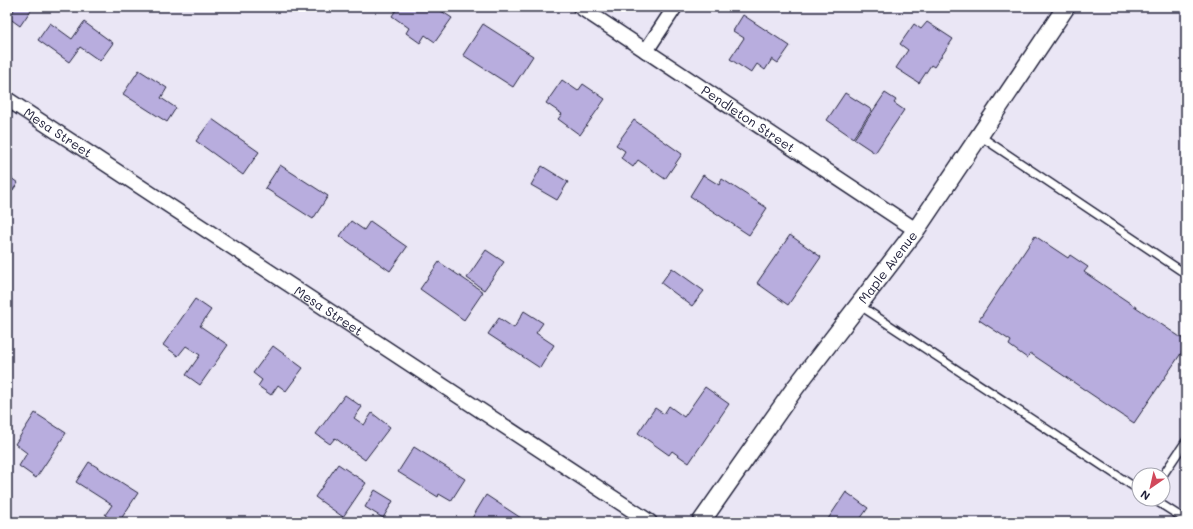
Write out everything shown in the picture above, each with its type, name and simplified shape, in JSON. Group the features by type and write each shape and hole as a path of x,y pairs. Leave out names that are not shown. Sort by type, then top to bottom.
{"street":[{"name":"Pendleton Street","path":"580,7 916,230"},
{"path":"646,51 675,7"},
{"name":"Maple Avenue","path":"701,522 795,388 916,230 1066,7"},
{"name":"Mesa Street","path":"7,99 650,522"}],"lane":[{"path":"980,136 1186,274"},
{"path":"859,305 1131,485"},
{"path":"1168,467 1186,441"},
{"path":"1166,507 1186,520"}],"building":[{"path":"10,7 33,7 20,26 9,18 14,10"},
{"path":"398,7 435,7 452,18 435,42 425,35 420,43 406,33 409,28 392,16"},
{"path":"743,15 790,46 778,63 772,59 765,70 757,64 751,73 730,59 744,38 733,31"},
{"path":"84,22 113,43 100,61 80,47 69,62 38,40 50,23 72,39"},
{"path":"927,22 953,39 934,67 931,65 919,83 896,68 908,50 900,44 914,24 921,29"},
{"path":"483,24 533,56 513,87 463,55"},
{"path":"139,70 167,88 161,98 176,108 167,122 123,94"},
{"path":"562,80 578,91 583,84 605,99 580,135 558,119 562,114 546,103"},
{"path":"845,93 872,110 853,138 827,120"},
{"path":"885,93 896,100 894,103 904,110 875,153 854,139"},
{"path":"212,119 259,152 243,175 196,141"},
{"path":"634,120 682,154 665,179 638,160 633,167 621,158 625,151 616,145"},
{"path":"280,165 328,196 313,219 265,188"},
{"path":"542,166 568,182 557,200 531,185"},
{"path":"7,175 18,183 7,198"},
{"path":"703,175 719,185 722,179 767,208 749,235 690,196"},
{"path":"351,221 364,230 370,221 407,247 390,271 340,236"},
{"path":"790,235 821,257 788,305 757,283"},
{"path":"1035,236 1068,258 1070,255 1088,267 1084,272 1186,341 1186,346 1134,423 1030,353 1027,358 1009,345 1011,341 979,320"},
{"path":"486,250 504,262 484,290 467,278"},
{"path":"439,262 483,292 464,320 420,289"},
{"path":"672,268 704,291 692,306 661,283"},
{"path":"195,299 211,310 200,326 228,345 200,385 186,375 200,355 186,346 178,356 163,345"},
{"path":"524,311 543,323 536,333 554,345 540,368 488,334 499,318 514,328"},
{"path":"273,346 303,368 286,391 278,385 271,395 258,386 262,380 253,373"},
{"path":"705,387 729,404 689,463 672,451 669,455 638,433 655,408 664,414 669,406 684,417"},
{"path":"345,395 362,407 354,418 364,425 372,413 390,427 365,460 335,438 330,444 316,434"},
{"path":"35,413 66,433 36,478 19,466 27,453 15,444"},
{"path":"414,447 465,479 451,501 439,494 438,497 398,472"},
{"path":"89,462 138,493 119,522 115,522 105,515 112,505 76,482"},
{"path":"338,464 366,483 343,517 315,497"},
{"path":"375,490 393,501 383,518 365,507"},
{"path":"846,492 868,508 858,522 826,522"},
{"path":"486,495 521,518 519,522 478,522 472,518"}]}
